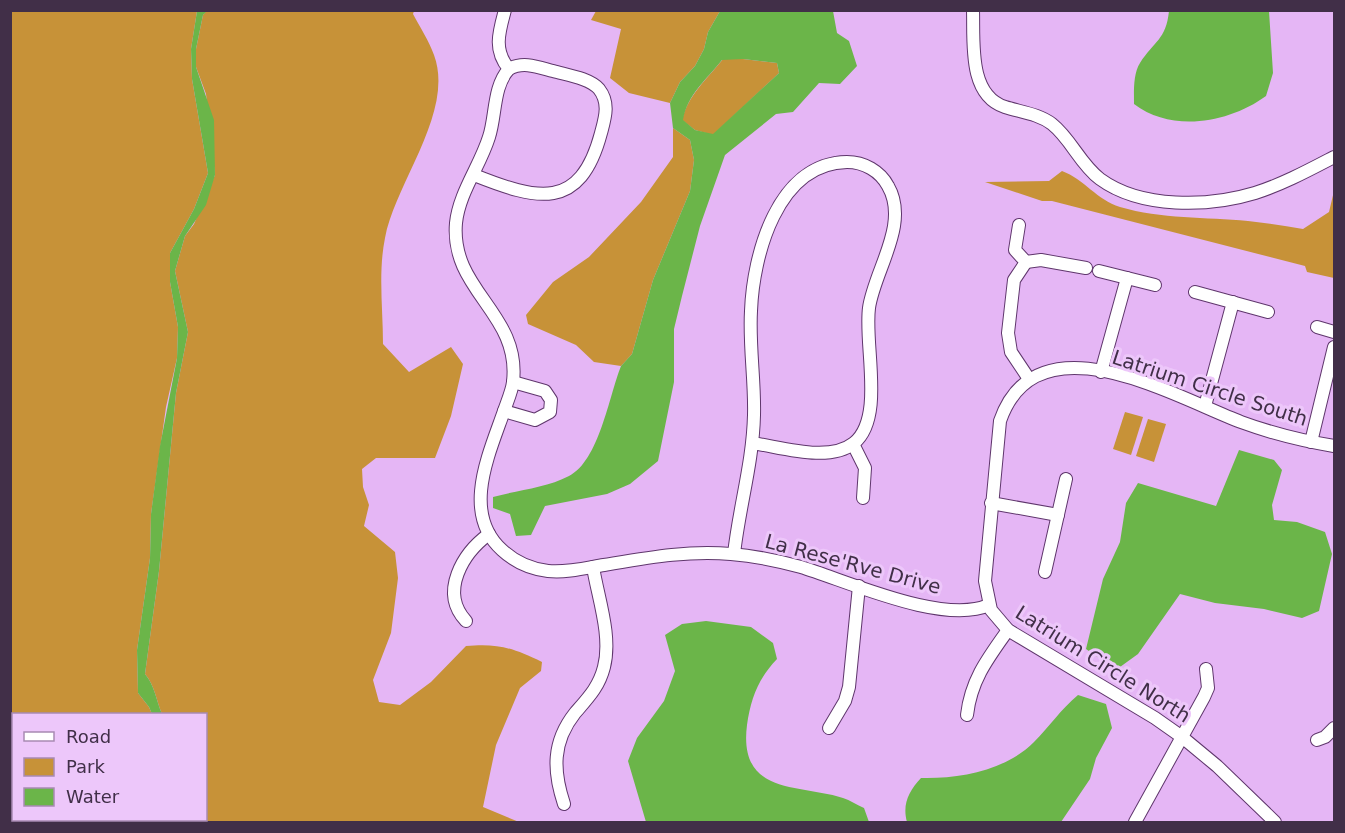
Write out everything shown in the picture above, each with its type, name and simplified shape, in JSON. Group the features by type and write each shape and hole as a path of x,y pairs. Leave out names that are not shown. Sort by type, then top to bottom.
{"street":[{"path":"474,175 522,192 545,194 558,192 579,180 594,158 606,115 605,99 601,91 587,81 528,65 509,69 499,53 497,44 505,10"},
{"path":"973,10 976,72 990,99 997,104 1040,117 1051,123 1091,171 1117,188 1149,198 1173,201 1231,199 1278,184 1335,157"},
{"name":"La Rese'Rve Drive","path":"509,69 501,81 490,134 460,204 456,221 456,250 467,279 496,315 507,336 511,352 513,382 480,496 480,510 489,534 511,557 535,569 559,572 672,554 734,554 798,567 954,612 966,612 989,606"},
{"path":"734,554 738,518 752,443 754,415 750,318 755,269 760,248 778,208 802,180 828,165 851,162 873,170 884,179 890,189 894,213 887,250 869,307 867,329 870,412 867,426 853,444 831,452 752,443"},
{"path":"1019,225 1015,250 1026,262"},
{"path":"1029,379 1011,352 1008,333 1014,280 1026,262 1041,260 1086,267"},
{"path":"1099,271 1155,285"},
{"path":"1101,372 1126,278"},
{"path":"1196,292 1268,312"},
{"path":"1205,406 1233,302"},
{"path":"1317,327 1335,332"},
{"path":"1311,442 1335,347"},
{"name":"Latrium Circle South","path":"992,503 1000,422 1011,397 1029,379 1055,368 1079,367 1161,388 1268,432 1335,446"},
{"path":"504,411 535,420 550,412 551,400 545,391 513,382"},
{"path":"853,444 865,468 863,498"},
{"path":"1045,572 1066,479"},
{"path":"992,503 1058,516"},
{"name":"Latrium Circle North","path":"992,503 985,581 989,606 1008,630 1155,718 1182,737 1217,766 1272,822"},
{"path":"466,621 456,605 458,572 466,554 489,534"},
{"path":"564,804 555,774 555,757 566,727 596,689 605,661 605,636 593,567"},
{"path":"829,728 841,708 849,687 859,586"},
{"path":"967,715 969,696 977,673 1008,630"},
{"path":"1134,822 1204,697 1208,678 1206,669"},
{"path":"1317,740 1325,737 1335,728"}],"green space":[{"path":"207,10 414,11 413,14 434,55 438,77 437,100 385,238 381,278 383,344 409,372 451,347 463,364 451,416 435,458 376,458 362,469 363,487 369,505 364,526 395,552 398,578 391,633 373,680 379,702 400,705 431,682 466,646 487,645 505,648 542,662 541,671 520,688 496,745 483,807 519,822 159,822 207,821 207,713 162,713 153,688 145,674 159,571 176,393 188,332 175,271 185,236 194,224 215,175 206,94 196,67 196,49 203,15"},
{"path":"10,11 197,11 191,49 192,79 208,173 194,209 170,253 170,282 178,327 177,358 166,407 151,514 150,558 137,650 138,693 152,713 12,713 12,821 147,822 11,822"},
{"path":"596,11 720,11 708,32 704,49 695,66 680,82 670,103 629,93 610,78 621,29 591,20"},
{"path":"723,59 777,63 779,73 713,135 695,130 682,120 693,95"},
{"path":"673,128 690,140 694,160 690,191 653,280 632,354 621,366 594,362 576,345 528,324 526,315 553,282 589,257 641,202 673,157"},
{"path":"1062,171 1112,204 1136,211 1167,216 1248,221 1303,229 1329,212 1334,191 1334,278 1307,272 1305,266 1052,201 1042,201 985,182 1049,181"},
{"path":"1125,412 1143,417 1131,455 1113,449"},
{"path":"1148,419 1166,424 1154,462 1136,456"}],"water":[{"path":"197,11 207,11 203,15 196,49 196,67 214,120 215,175 206,205 185,236 175,271 188,332 176,393 159,571 145,674 153,688 162,713 152,713 138,693 137,650 150,558 151,514 160,446 177,358 178,327 170,282 170,253 194,209 208,173 192,79 191,49"},
{"path":"720,11 833,11 837,33 849,41 857,66 840,84 819,83 793,112 776,114 725,155 700,226 674,329 674,382 658,461 630,484 607,494 545,506 531,535 516,536 510,514 493,508 493,497 551,483 569,476 579,468 588,457 602,427 621,366 632,354 653,280 690,191 694,160 690,140 673,128 670,103 680,82 695,66 704,49 708,32","holes":["743,59 777,63 779,73 713,134 695,130 683,120 693,95 722,60"]},
{"path":"1169,11 1269,11 1273,73 1266,96 1235,113 1200,121 1165,119 1134,104 1136,72 1145,56 1159,40"},
{"path":"1239,450 1274,460 1282,470 1272,505 1274,520 1297,522 1325,532 1332,554 1319,611 1302,618 1264,609 1215,603 1180,594 1138,654 1120,667 1102,660 1086,649 1103,579 1120,542 1126,503 1138,483 1216,506"},
{"path":"706,621 751,627 773,643 777,659 760,682 753,698 747,725 747,748 752,764 762,776 776,783 851,801 864,808 869,822 646,822 628,761 637,738 664,701 675,671 665,635 682,624"},
{"path":"1078,695 1106,704 1112,728 1096,758 1090,779 1061,822 907,822 906,804 913,788 921,778 966,775 1009,760 1034,742"}]}
